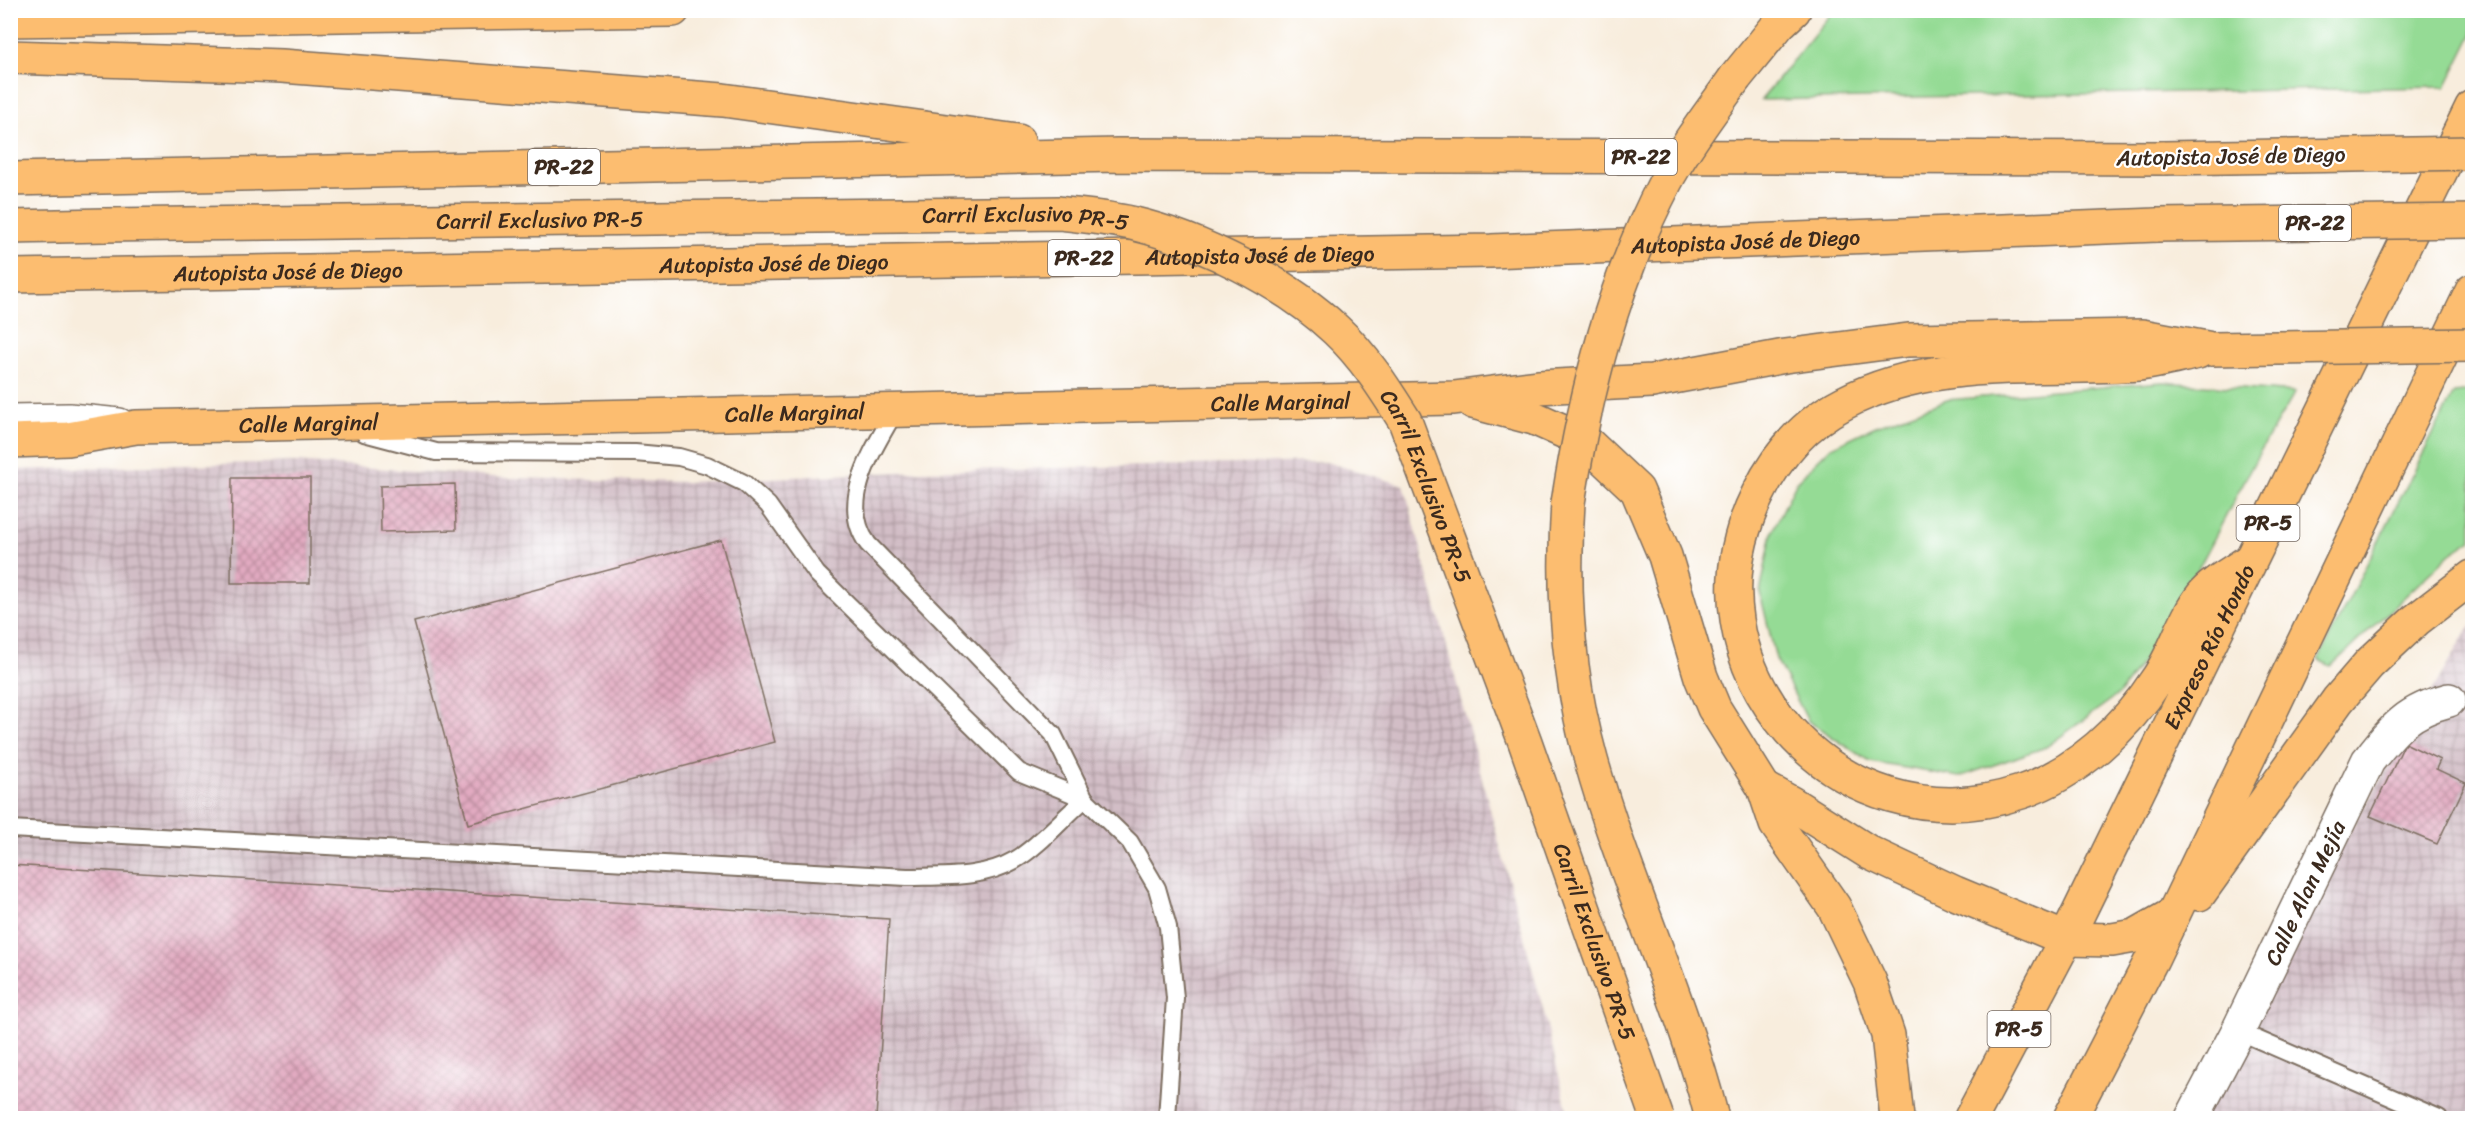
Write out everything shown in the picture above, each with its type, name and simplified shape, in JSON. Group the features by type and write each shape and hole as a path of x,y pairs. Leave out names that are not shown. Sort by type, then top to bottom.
{"highway":[{"path":"10,20 74,15 673,10"},
{"path":"1712,1119 1591,760 1576,685 1565,591 1568,503 1587,398 1616,294 1667,180 1735,78 1779,24 1794,10"},
{"path":"10,57 282,66 723,100 1118,155"},
{"name":"Expreso Río Hondo","path":"1971,1119 2066,939 2472,108"},
{"name":"Autopista José de Diego","path":"10,179 1118,155 2164,158 2472,153"},
{"name":"Carril Exclusivo PR-5","path":"10,227 1059,213 1132,223 1181,239 1274,282 1291,292 1337,331 1379,380 1405,421 1525,742 1657,1119"},
{"name":"Autopista José de Diego","path":"10,276 1491,251 2157,225 2472,221"},
{"path":"2070,1119 2151,959 2472,291"},
{"path":"1454,398 1538,387 1652,381 1785,356 1908,340 2142,336 2212,349"},
{"path":"2250,560 2203,594 2158,678 2130,714 2106,739 2076,765 2050,779 2022,791 1994,799 1958,803 1926,802 1896,797 1863,786 1834,770 1790,733 1771,707 1756,679 1738,627 1737,562 1740,534 1750,509 1776,461 1794,440 1817,420 1843,403 1879,388 1940,372 2143,364 2212,349 2472,345"},
{"path":"1454,398 1534,418 1585,441 1637,490 1669,566 1701,677 1714,708 1764,788 1776,824 1834,907 1870,982 1888,1035 1897,1119"},
{"name":"Calle Marginal","path":"10,441 68,439 136,427 1454,398"},
{"path":"2151,959 2338,700 2369,664 2416,620 2472,577"},
{"path":"1764,788 1870,854 1975,902 2066,939 2112,940 2135,936 2172,915"}],"street":[{"name":"Calle Marginal","path":"10,421 69,420 136,427"},
{"name":"Calle Alan Mejía","path":"2192,1119 2238,1031 2368,761 2391,731 2408,715 2426,706 2449,700"}],"lane":[{"path":"895,411 868,459 859,485 856,516 858,531 1053,734 1085,799 1130,842 1157,888 1168,927 1175,998 1167,1119"},
{"path":"328,423 436,452 635,453 679,457 707,465 744,483 768,505 817,574 1019,772 1085,799"},
{"path":"10,829 907,877 966,876 996,869 1017,859 1085,799"},
{"path":"2238,1031 2439,1119"}],"shaded area":[{"path":"295,462 506,478 685,482 920,471 1326,462 1404,485 1542,1005 1569,1118 11,1118 10,470"},
{"path":"2472,623 2472,1118 2196,1118 2295,925"}],"green space":[{"path":"2472,10 2472,35 2446,87 1761,100 1833,11"},
{"path":"2163,382 2295,392 2258,455 2167,628 2119,694 2046,747 1959,777 1870,762 1808,721 1776,659 1760,593 1772,532 1797,481 1831,447 1876,426 1947,400"},
{"path":"2472,391 2472,539 2451,553 2331,666 2318,660 2454,393"}],"building":[{"path":"232,478 310,478 310,583 231,583"},
{"path":"455,484 456,530 381,532 380,486"},
{"path":"721,540 775,742 468,824 414,622"},
{"path":"2405,743 2440,760 2436,769 2466,783 2437,844 2370,816"},
{"path":"10,865 889,919 876,1118 10,1118"}]}
